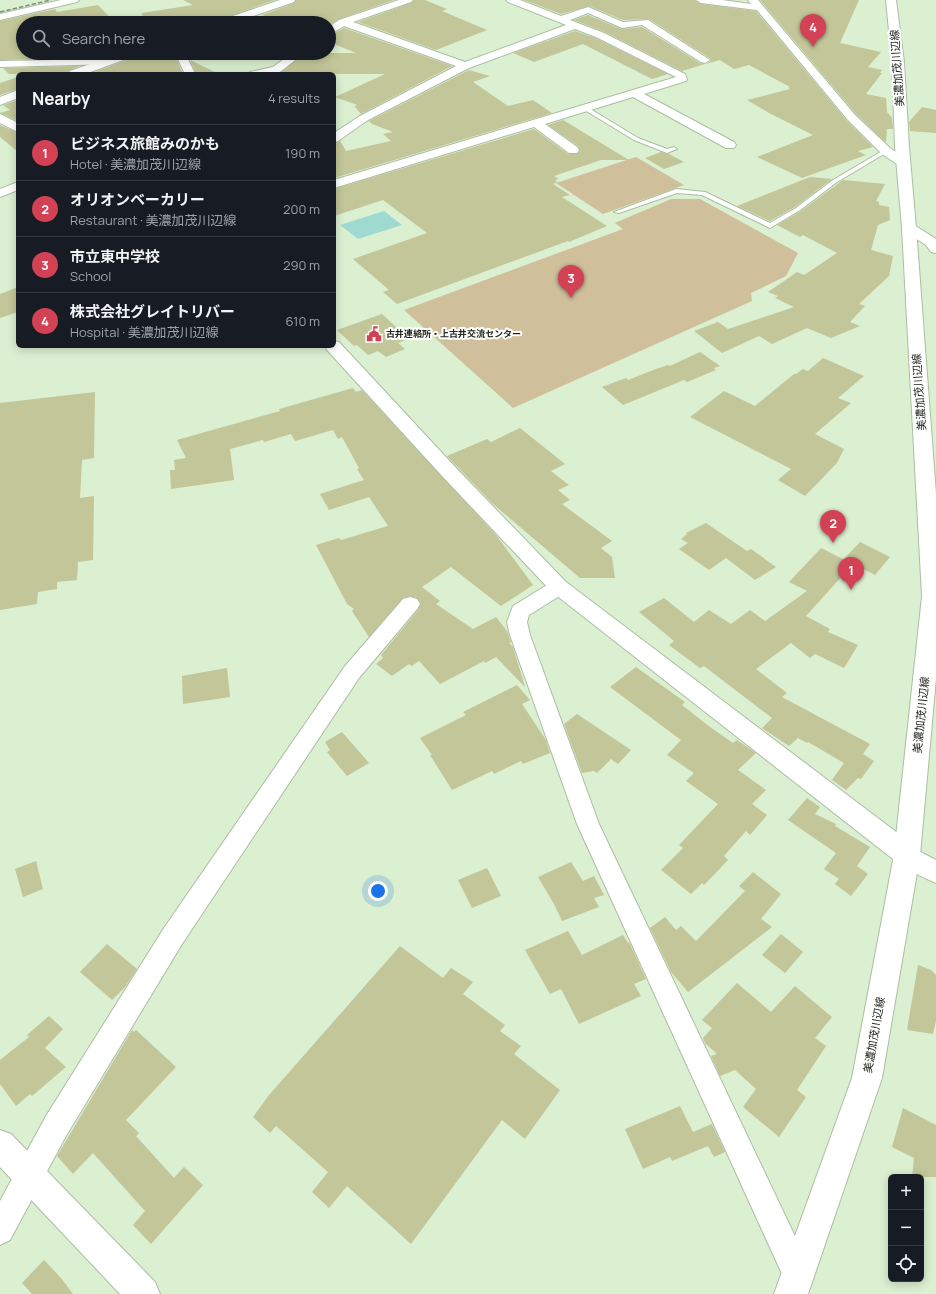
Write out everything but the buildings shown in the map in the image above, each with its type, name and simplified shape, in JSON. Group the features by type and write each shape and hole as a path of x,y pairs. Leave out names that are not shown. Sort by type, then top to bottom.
{"main road":[{"path":"243,16 290,0"},
{"name":"美濃加茂川辺線","path":"795,1284 866,1078 907,855 933,596 909,228 902,147 898,62 891,0"},
{"path":"80,72 114,60"},
{"path":"0,101 16,95"},
{"path":"0,118 16,127"},
{"path":"335,348 450,473 559,586 907,855"},
{"path":"0,1145 143,1294"}],"street":[{"path":"0,8 38,0"},
{"path":"0,17 74,0"},
{"path":"336,27 342,22 408,0"},
{"path":"336,183 682,79 681,76 600,35 511,0"},
{"path":"701,0 757,4 850,117 886,151 904,163"},
{"path":"562,19 588,10 622,25 644,22 705,60"},
{"path":"342,22 465,66"},
{"path":"336,137 364,118 465,66 574,26"},
{"path":"183,60 189,72"},
{"path":"265,72 276,70 290,60"},
{"path":"0,64 108,62"},
{"path":"633,93 730,145"},
{"path":"536,124 573,150"},
{"path":"0,193 16,187"},
{"path":"909,228 931,242 936,249"},
{"path":"559,586 520,611 517,622 520,635 588,824 795,1284"},
{"path":"0,1230 60,1120 173,936 352,672 410,604"},
{"path":"907,855 936,872"}],"lane":[{"path":"585,108 636,139 667,151 674,149"},
{"path":"617,212 676,191 703,193 770,226 798,209 835,181 886,151"}],"shaded area":[{"path":"636,157 684,185 603,214 556,183"},
{"path":"671,199 700,199 798,253 786,276 751,293 752,301 513,408 404,310 623,229 615,223"}],"water":[{"path":"384,211 402,225 358,239 340,225"}],"railway":[{"path":"0,12 51,0"}],"place":[{"name":"株式会社グレイトリバー","path":"813,47"},
{"name":"市立東中学校","path":"571,298"},
{"name":"古井連絡所・上古井交流センター","path":"374,334"},
{"name":"オリオンベーカリー","path":"833,543"},
{"name":"ビジネス旅館みのかも","path":"851,590"}]}
